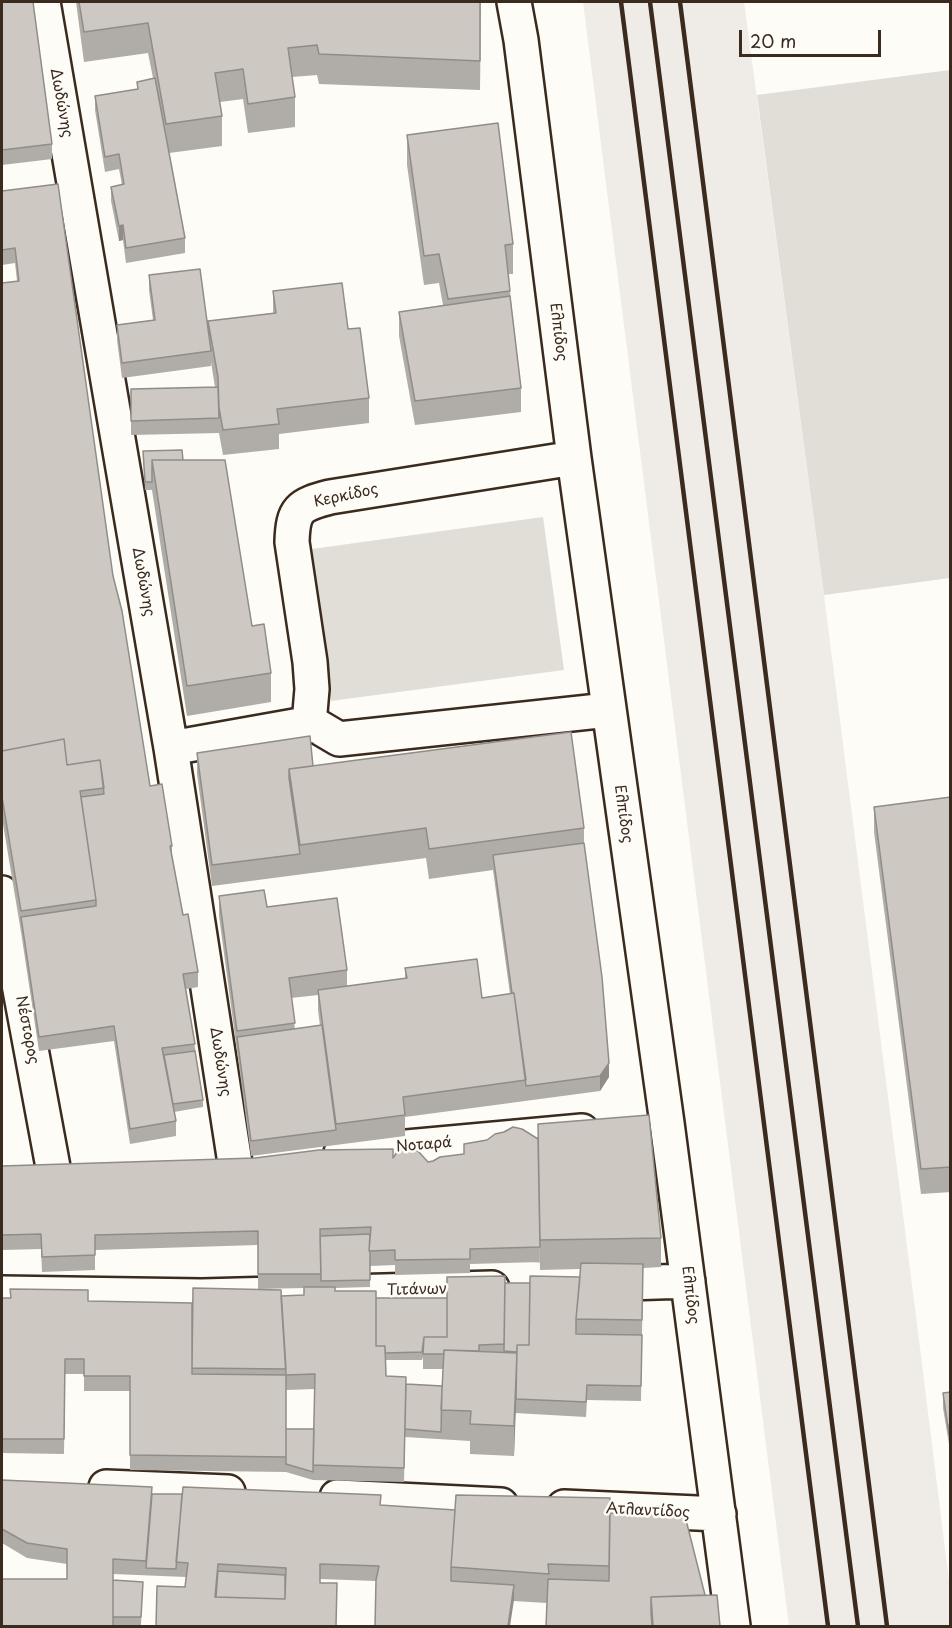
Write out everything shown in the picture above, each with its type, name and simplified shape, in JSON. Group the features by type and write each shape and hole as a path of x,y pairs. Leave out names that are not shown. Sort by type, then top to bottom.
{"street":[{"name":"Δωδώνης","path":"44,2 171,748 247,1162 201,1164"},
{"name":"Ελπίδος","path":"514,2 521,40 574,458 667,1123 733,1626"},
{"name":"Κερκίδος","path":"309,724 312,689 310,662 292,542 292,525 301,508 310,502 348,493 574,458"},
{"path":"171,748 309,724 324,729 339,739 608,710"},
{"name":"Νέστορος","path":"2,893 37,1168 87,1166"},
{"name":"Νοταρά","path":"317,1155 667,1123"},
{"path":"572,1285 688,1281"},
{"name":"Τιτάνων","path":"2,1293 202,1296 526,1287"},
{"path":"73,1486 252,1494"},
{"name":"Ατλαντίδος","path":"312,1496 718,1514"}],"shaded area":[{"path":"583,2 744,2 824,595 919,1340 950,1589 950,1626 789,1626"},
{"path":"950,70 950,578 824,595 757,95"},
{"path":"543,517 564,670 331,701 312,549"}],"building":[{"path":"2,2 33,2 52,144 2,150"},
{"path":"79,2 480,2 480,61 319,54 317,45 288,48 295,97 248,104 243,69 215,73 222,116 166,124 148,23 84,32"},
{"path":"155,78 185,238 126,248 123,225 119,226 111,187 124,184 119,154 105,157 95,96 138,89 137,82"},
{"path":"498,123 513,244 505,245 510,291 448,299 439,254 424,256 407,135"},
{"path":"58,184 113,576 122,611 150,786 162,784 172,846 170,846 183,915 188,914 198,972 183,974 195,1044 162,1048 176,1121 130,1129 114,1026 39,1037 21,917 96,906 81,797 104,794 100,760 67,765 64,739 2,751 2,283 19,281 15,248 2,250 2,191"},
{"path":"200,269 211,351 122,363 117,325 155,320 149,275"},
{"path":"342,283 348,329 360,328 369,398 277,409 279,424 223,430 219,408 218,377 208,321 276,313 273,291"},
{"path":"510,296 521,388 415,401 399,312"},
{"path":"218,387 219,418 131,421 131,389"},
{"path":"182,450 183,460 152,460 152,482 145,482 143,451"},
{"path":"152,460 225,460 252,626 264,624 271,673 187,686"},
{"path":"571,732 584,828 429,849 426,828 300,845 289,769"},
{"path":"310,736 313,766 289,769 300,854 212,865 197,753"},
{"path":"64,739 67,765 100,760 104,788 80,791 96,900 21,911 2,797 2,751"},
{"path":"951,797 951,1167 921,1169 874,807"},
{"path":"584,843 602,977 609,1063 600,1076 526,1086 493,855"},
{"path":"264,890 267,907 337,898 347,970 289,978 295,1023 237,1031 219,896"},
{"path":"477,959 482,998 514,993 526,1080 403,1097 405,1115 336,1124 318,990 407,978 405,968"},
{"path":"322,1025 336,1130 251,1141 237,1037"},
{"path":"195,1051 203,1100 173,1104 164,1055"},
{"path":"649,1115 661,1238 540,1240 538,1124"},
{"path":"513,1127 522,1129 538,1139 540,1247 470,1249 470,1259 395,1260 395,1250 369,1251 371,1227 320,1229 321,1274 258,1274 258,1231 95,1235 95,1255 42,1257 41,1234 2,1235 2,1166 255,1158 319,1150 393,1149 393,1158 404,1148 418,1151 428,1162 440,1157 464,1154 464,1144 487,1140"},
{"path":"370,1234 370,1280 321,1281 320,1236"},
{"path":"581,1263 643,1264 642,1320 576,1319"},
{"path":"505,1276 504,1344 479,1345 479,1351 444,1350 444,1354 423,1354 424,1337 447,1337 447,1277"},
{"path":"530,1276 580,1277 576,1334 642,1335 641,1386 587,1385 586,1402 516,1399 517,1345 529,1345"},
{"path":"505,1283 530,1283 529,1345 517,1345 517,1352 504,1351"},
{"path":"304,1287 335,1287 335,1291 376,1291 376,1346 385,1346 386,1376 406,1377 404,1468 313,1465 315,1374 286,1375 281,1296 304,1295"},
{"path":"193,1288 281,1290 286,1369 192,1368"},
{"path":"10,1289 88,1290 88,1301 192,1303 192,1374 286,1375 286,1457 130,1455 130,1376 84,1376 84,1359 65,1359 64,1439 2,1439 2,1298 11,1298"},
{"path":"376,1298 447,1298 447,1337 424,1337 422,1352 385,1353 385,1346 376,1346"},
{"path":"444,1350 517,1353 514,1426 470,1424 471,1411 441,1410"},
{"path":"406,1384 442,1386 441,1432 405,1429"},
{"path":"951,1392 951,1425 949,1425 949,1435 943,1393"},
{"path":"286,1429 314,1429 313,1472 286,1464"},
{"path":"2,1480 152,1487 146,1561 113,1559 113,1626 2,1626 2,1579 67,1579 67,1549 27,1543 2,1529"},
{"path":"183,1487 381,1495 380,1505 455,1510 451,1581 514,1585 508,1626 375,1626 376,1580 379,1566 320,1564 320,1583 337,1583 336,1626 156,1626 157,1586 185,1587 188,1563 176,1562","holes":["218,1564 286,1568 285,1599 215,1597"]},
{"path":"152,1494 182,1494 176,1569 146,1568"},
{"path":"456,1495 610,1498 609,1566 548,1564 549,1574 451,1567"},
{"path":"610,1513 685,1516 705,1595 651,1597 652,1626 546,1626 548,1579 609,1581"},
{"path":"218,1571 285,1575 285,1599 216,1597"},
{"path":"113,1580 143,1582 141,1617 113,1617"},
{"path":"717,1595 720,1626 653,1626 651,1597"}],"railway":[{"path":"621,2 828,1626"},
{"path":"650,2 858,1626"},
{"path":"680,2 887,1626"}]}
